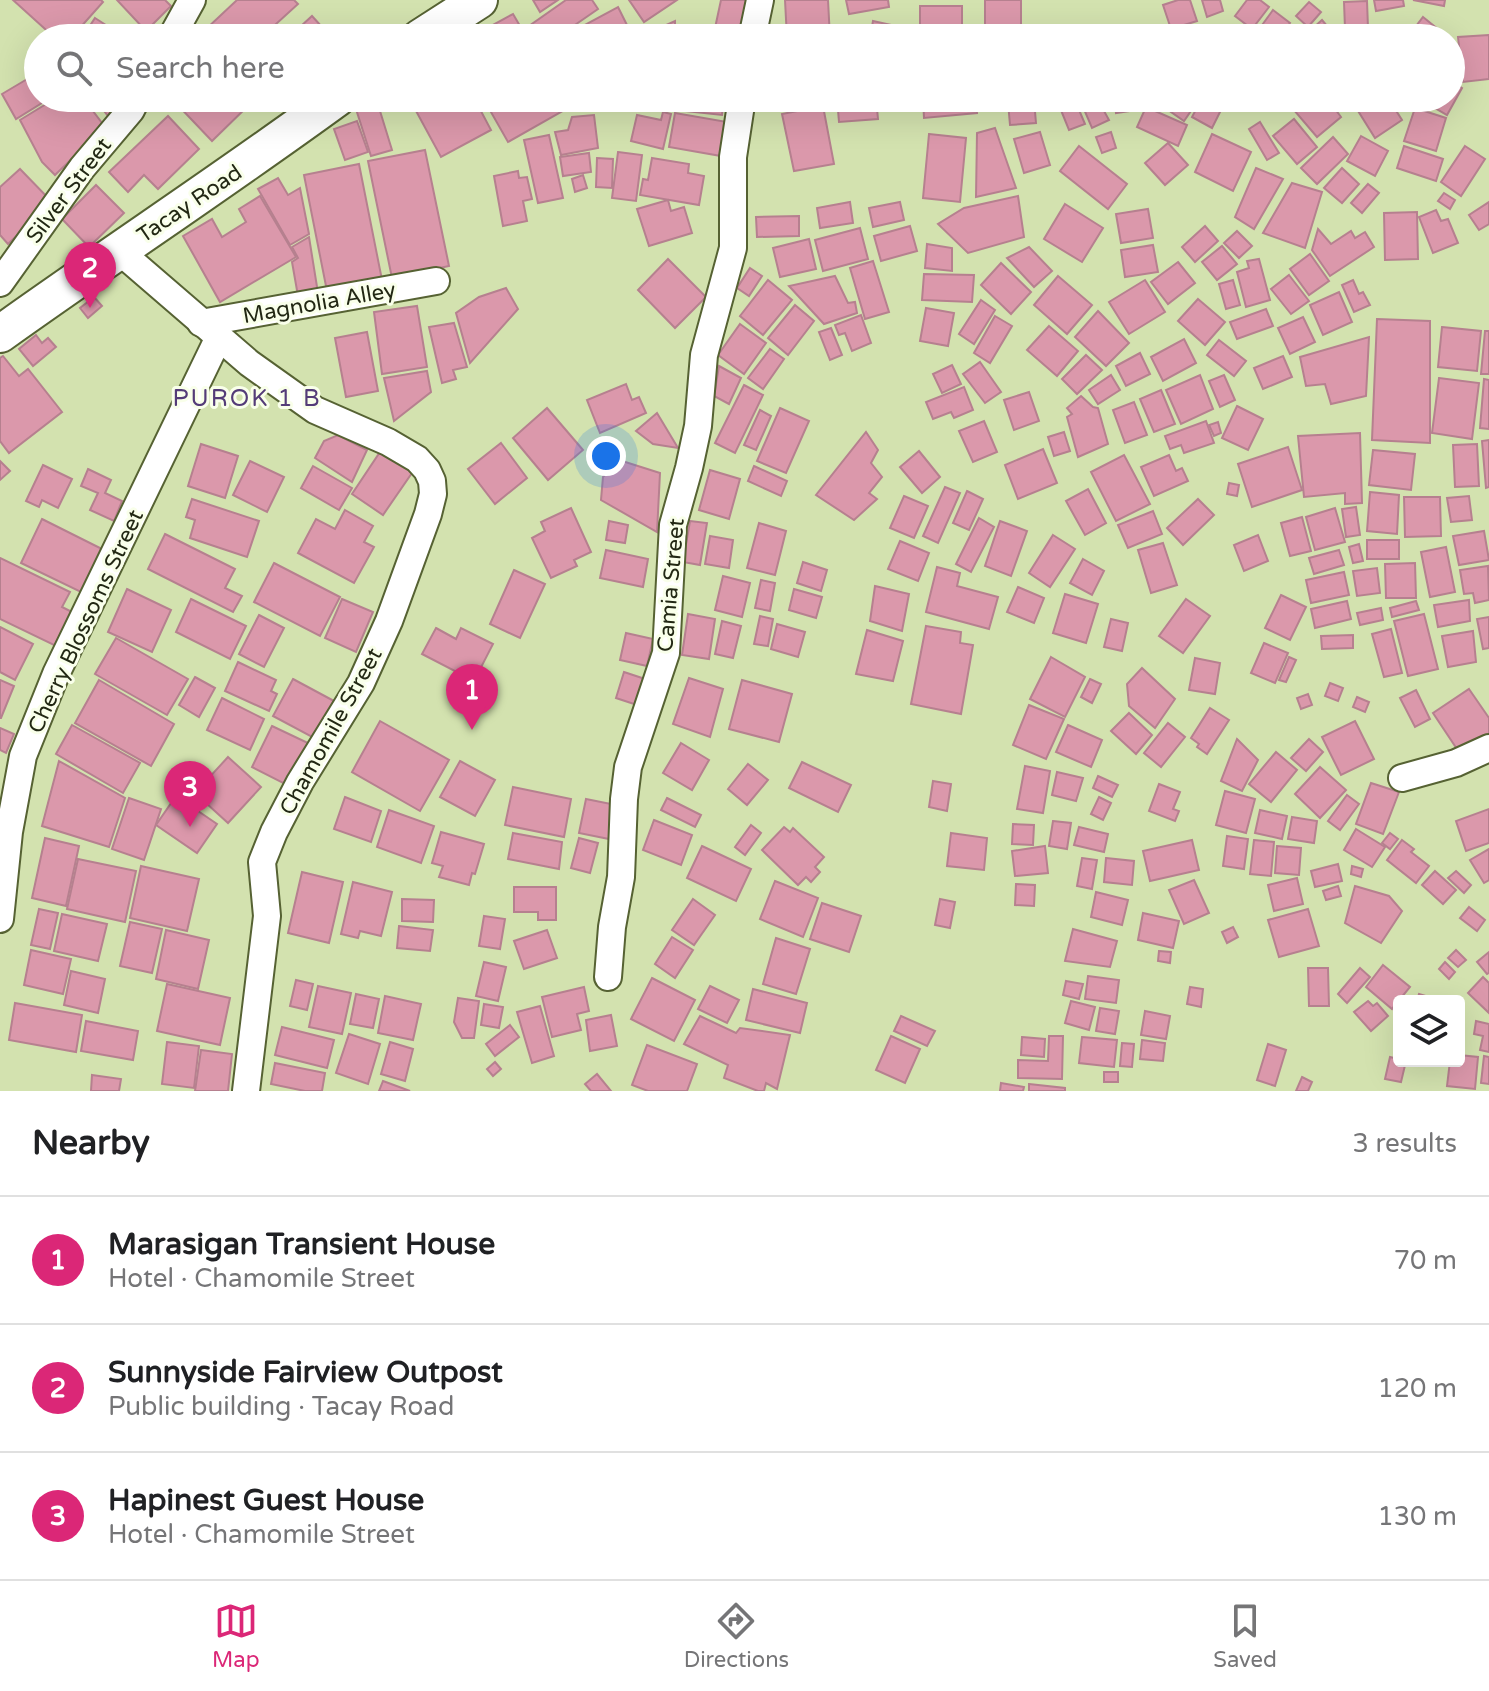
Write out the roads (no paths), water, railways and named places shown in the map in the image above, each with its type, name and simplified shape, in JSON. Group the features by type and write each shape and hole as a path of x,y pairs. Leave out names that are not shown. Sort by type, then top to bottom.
{"main road":[{"path":"442,24 479,0"},
{"name":"Tacay Road","path":"0,334 318,112"}],"street":[{"path":"179,24 192,0"},
{"path":"755,24 760,0"},
{"name":"Silver Street","path":"0,283 82,168 129,112"},
{"name":"Camia Street","path":"608,977 612,927 621,877 628,767 666,653 673,525 698,426 704,355 733,248 733,157 740,112"},
{"name":"Chamomile Street","path":"118,250 249,363 315,410 388,442 417,459 427,470 433,494 417,550 361,683 287,807 262,862 267,916 246,1091"},
{"name":"Magnolia Alley","path":"210,330 436,281"},
{"name":"Cherry Blossoms Street","path":"0,919 9,832 23,756 56,674 210,330"},
{"path":"1402,778 1456,763 1489,748"}],"place":[{"name":"Sunnyside Fairview Outpost","path":"90,308"},
{"name":"Marasigan Transient House","path":"472,730"},
{"name":"Hapinest Guest House","path":"190,827"}],"district":[{"name":"PUROK 1 B","path":"247,398"}]}
